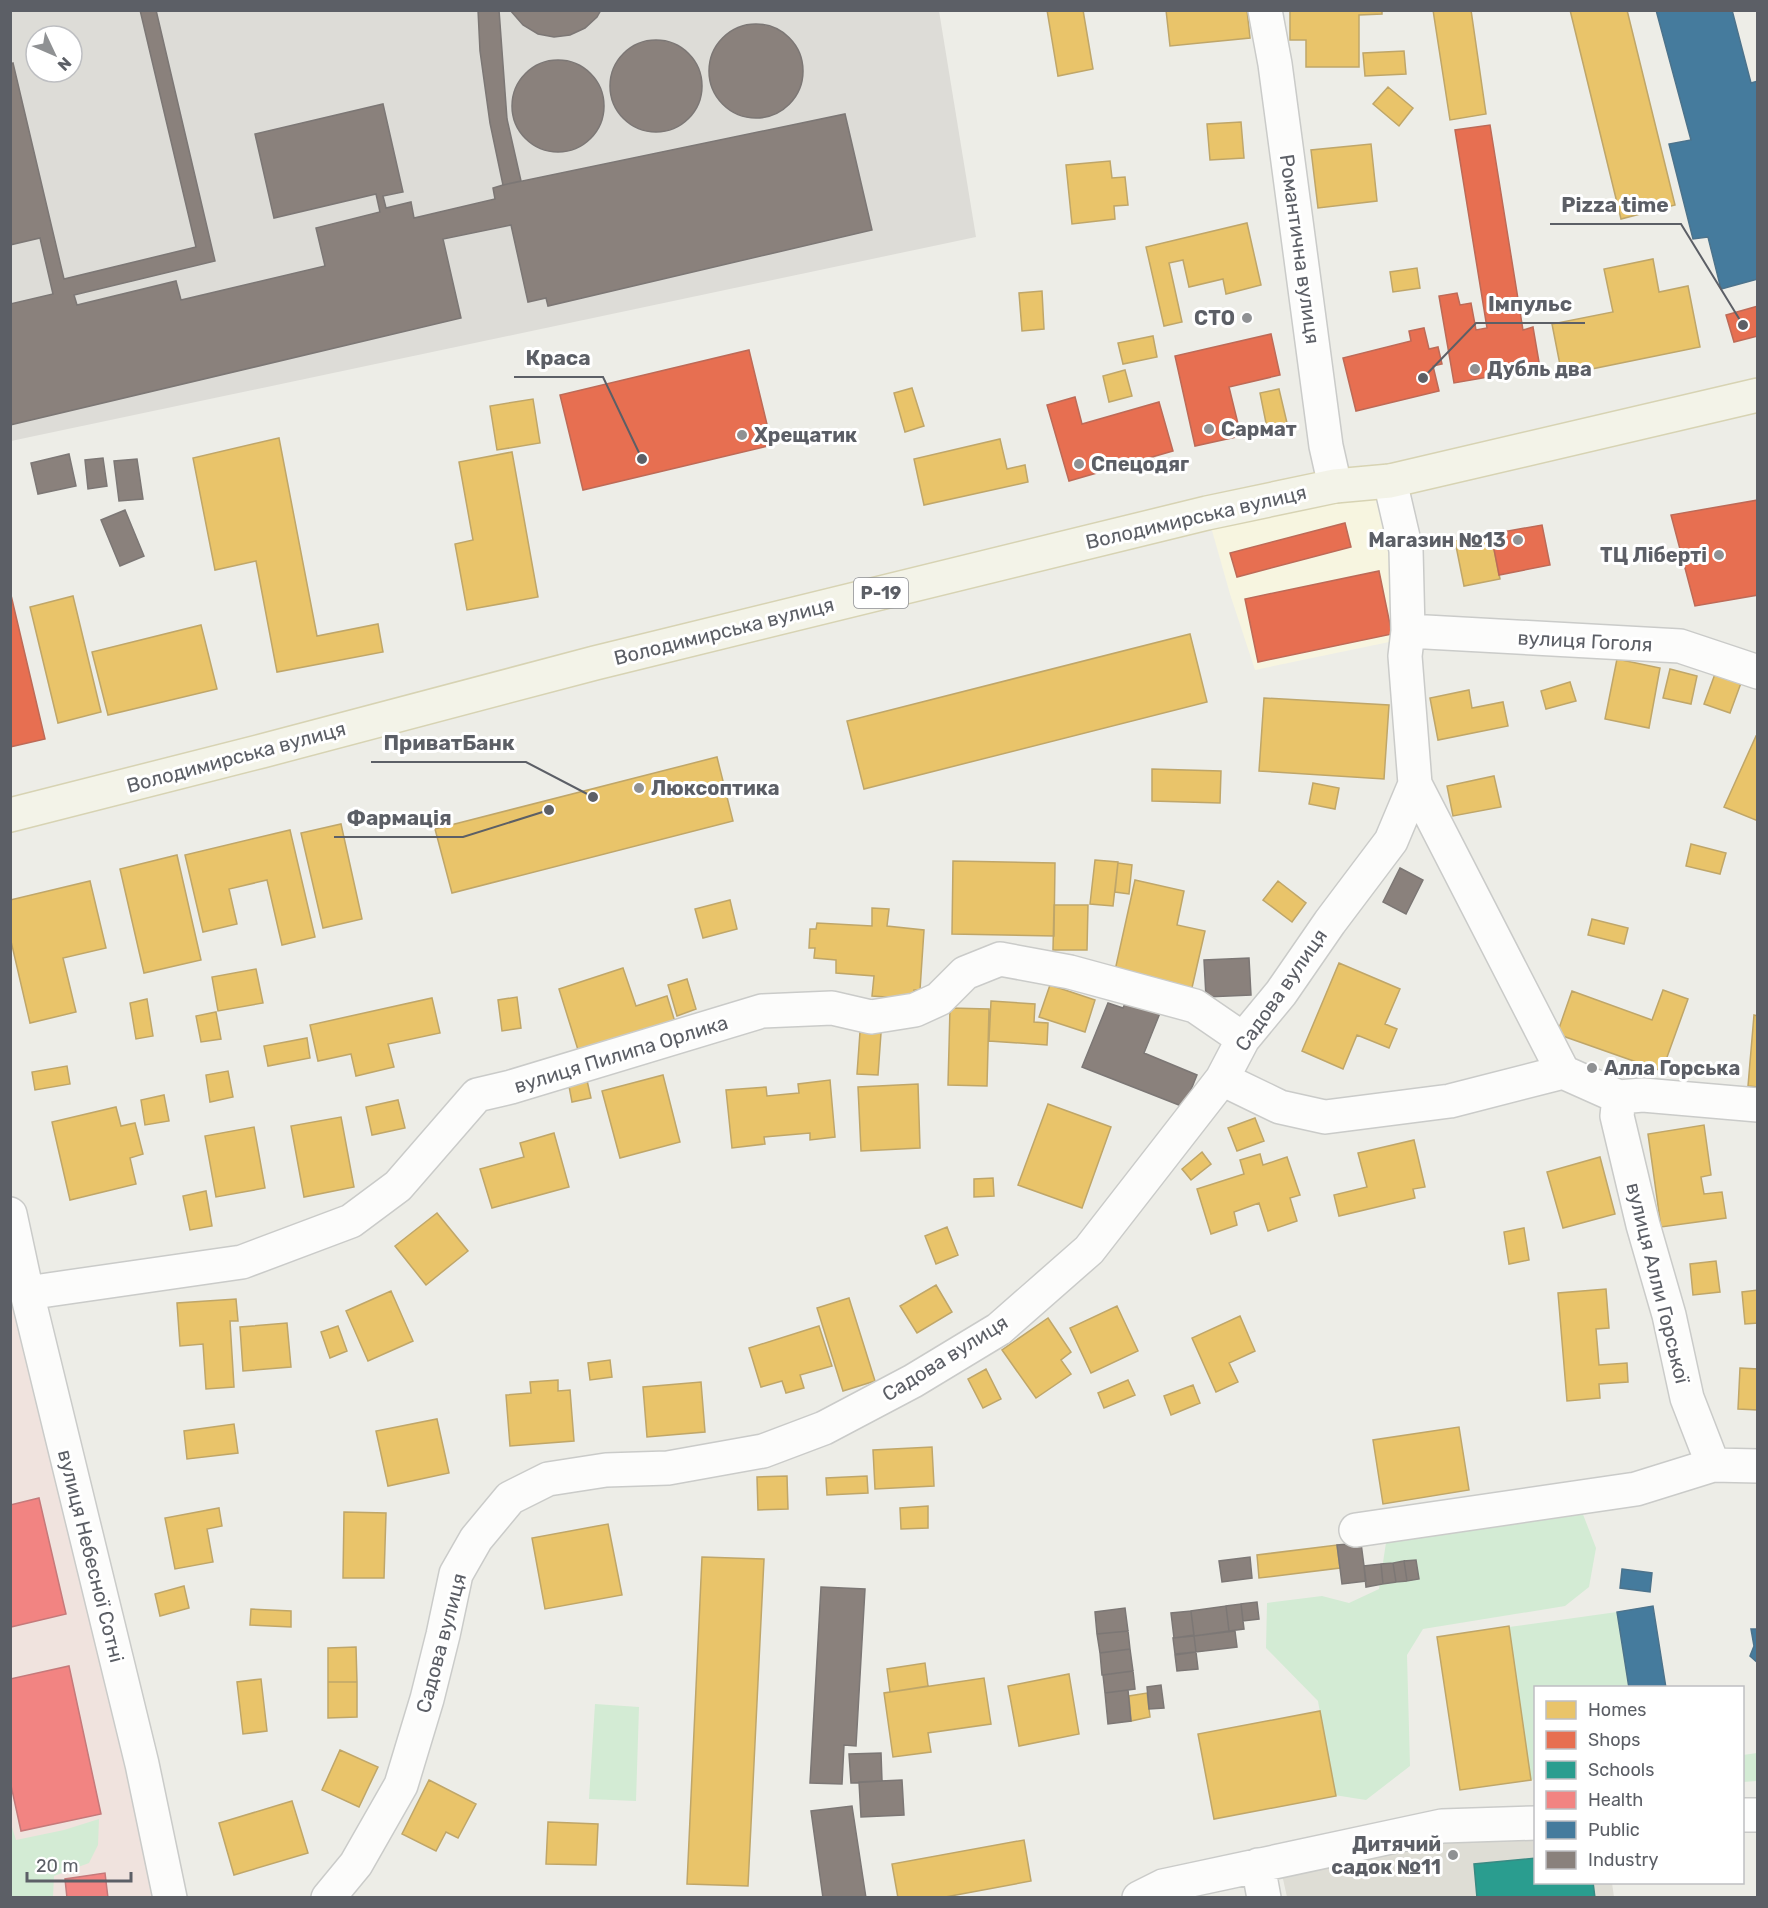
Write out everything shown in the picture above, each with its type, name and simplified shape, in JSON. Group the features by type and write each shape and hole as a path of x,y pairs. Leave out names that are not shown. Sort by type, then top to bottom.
{"main road":[{"name":"Володимирська вулиця","path":"10,815 595,663 1207,513 1335,486 1390,481 1758,395"}],"street":[{"name":"Романтична вулиця","path":"1265,10 1275,64 1326,446 1335,486"},
{"name":"Садова вулиця","path":"328,1898 356,1864 401,1785 429,1688 456,1574 476,1539 510,1498 548,1479 606,1470 668,1468 763,1451 824,1428 913,1381 999,1329 1089,1250 1222,1079 1243,1039 1281,993 1390,841 1415,784 1405,656 1408,631 1406,550 1390,481"},
{"name":"вулиця Гоголя","path":"1408,631 1680,646 1758,672"},
{"path":"1415,784 1563,1072"},
{"name":"вулиця Пилипа Орлика","path":"27,1293 242,1262 351,1221 398,1186 477,1095 762,1011 832,1008 871,1017 915,1010 939,999 965,973 1000,959 1070,972 1195,1006 1243,1039"},
{"path":"1222,1079 1280,1107 1325,1117 1450,1101 1563,1072 1619,1097 1643,1095 1758,1105"},
{"name":"вулиця Алли Горської","path":"1619,1097 1617,1116 1643,1225 1669,1315 1687,1398 1713,1466"},
{"name":"вулиця Небесної Сотні","path":"10,1214 27,1293 142,1764 170,1898"},
{"path":"1356,1530 1636,1489 1713,1466 1758,1466"},
{"path":"1139,1898 1163,1886 1442,1826 1534,1823"},
{"path":"1258,1865 1264,1898"}],"shaded area":[{"path":"10,11 939,11 976,237 11,441"},
{"path":"1390,481 1394,641 1255,670 1207,513"},
{"path":"10,1214 170,1897 11,1897"},
{"name":"Дитячий садок №11","path":"1534,1834 1534,1884 1612,1884 1614,1897 1287,1897 1281,1870 1459,1839"}],"green space":[{"path":"1579,1504 1596,1548 1589,1587 1565,1606 1423,1629 1407,1655 1410,1766 1366,1800 1334,1795 1318,1701 1266,1648 1267,1603 1322,1596 1349,1603 1379,1589 1387,1536"},
{"path":"1617,1612 1629,1686 1534,1686 1534,1779 1531,1780 1509,1627"},
{"path":"595,1704 639,1707 636,1801 589,1799"},
{"path":"1757,1753 1757,1781 1744,1782 1744,1755"},
{"path":"99,1819 98,1845 89,1863 54,1876 53,1897 11,1897 11,1824 16,1840 64,1830"}],"building: Homes":[{"path":"1047,10 1083,10 1093,69 1058,76"},
{"path":"1166,10 1247,10 1250,38 1170,46"},
{"path":"1290,10 1382,10 1382,14 1359,15 1359,67 1306,67 1306,40 1290,40"},
{"path":"1433,10 1471,10 1486,114 1450,120"},
{"path":"1570,10 1627,10 1675,205 1621,219"},
{"path":"1404,51 1406,74 1365,76 1363,53"},
{"path":"1388,87 1413,108 1399,126 1373,104"},
{"path":"1241,122 1244,158 1210,160 1207,124"},
{"path":"1371,144 1377,201 1318,208 1311,150"},
{"path":"1110,161 1112,178 1125,177 1128,205 1114,206 1115,219 1072,224 1066,165"},
{"path":"1247,223 1261,285 1226,294 1223,279 1189,287 1183,260 1169,263 1182,322 1164,326 1146,247"},
{"path":"1653,259 1659,292 1688,286 1700,347 1562,375 1552,324 1613,312 1604,269"},
{"path":"1417,268 1420,288 1393,292 1390,272"},
{"path":"1042,291 1044,329 1022,331 1019,293"},
{"path":"1153,336 1157,357 1123,364 1118,343"},
{"path":"1125,370 1132,396 1109,402 1103,376"},
{"path":"912,388 924,426 905,432 894,393"},
{"path":"1279,389 1287,423 1267,428 1260,393"},
{"path":"533,399 540,443 497,450 490,406"},
{"path":"279,438 317,636 378,624 383,652 277,672 256,561 215,570 193,458"},
{"path":"1000,439 1007,469 1025,465 1028,482 924,505 914,459"},
{"path":"512,452 538,597 467,610 455,544 473,540 459,462"},
{"path":"1491,534 1500,579 1464,586 1455,541"},
{"path":"73,596 101,712 58,723 30,607"},
{"path":"201,625 217,689 108,715 92,652"},
{"path":"1190,634 1207,702 864,789 847,721"},
{"path":"1617,659 1660,668 1649,728 1605,719"},
{"path":"1670,669 1697,676 1691,704 1663,698"},
{"path":"1715,674 1741,683 1730,713 1704,704"},
{"path":"1570,682 1576,701 1546,709 1541,691"},
{"path":"1469,690 1472,708 1503,702 1508,726 1438,740 1430,698"},
{"path":"1264,698 1389,705 1384,779 1259,771"},
{"path":"1756,736 1758,737 1758,821 1724,807"},
{"path":"717,757 733,821 452,893 435,829"},
{"path":"1152,769 1221,771 1220,803 1152,801"},
{"path":"1494,776 1501,807 1453,816 1447,786"},
{"path":"1313,783 1339,788 1335,809 1309,804"},
{"path":"341,824 362,919 323,928 301,833"},
{"path":"290,830 315,937 282,945 267,880 229,889 237,924 203,932 185,855"},
{"path":"1691,844 1726,853 1720,874 1686,866"},
{"path":"177,855 201,960 144,973 120,869"},
{"path":"1095,860 1118,862 1113,906 1090,904"},
{"path":"953,861 1055,863 1054,936 952,934"},
{"path":"1118,863 1132,865 1129,894 1115,892"},
{"path":"1135,880 1184,891 1177,925 1205,931 1191,992 1114,975"},
{"path":"90,881 106,948 63,958 76,1012 30,1023 10,937 10,900"},
{"path":"1278,881 1306,903 1292,922 1263,900"},
{"path":"730,900 737,929 703,938 695,909"},
{"path":"1054,905 1088,905 1087,950 1053,950"},
{"path":"872,908 889,909 887,926 924,930 920,990 914,990 914,999 872,996 874,976 836,973 836,960 814,958 815,948 809,948 810,929 816,929 817,923 872,926"},
{"path":"1592,919 1628,928 1624,944 1588,935"},
{"path":"1339,963 1400,989 1385,1024 1397,1029 1389,1048 1357,1035 1343,1069 1302,1051"},
{"path":"623,968 636,1006 667,996 675,1022 579,1053 559,989"},
{"path":"256,969 263,1003 218,1011 212,977"},
{"path":"687,979 696,1009 677,1016 668,985"},
{"path":"1050,985 1095,1000 1085,1032 1039,1017"},
{"path":"1663,990 1688,999 1662,1071 1557,1034 1572,991 1652,1020"},
{"path":"517,997 521,1028 502,1031 498,1000"},
{"path":"432,998 440,1033 388,1044 394,1067 356,1076 351,1054 318,1061 310,1025"},
{"path":"147,999 153,1036 136,1039 130,1003"},
{"path":"991,1001 1035,1004 1034,1022 1048,1023 1047,1045 989,1041"},
{"path":"950,1008 989,1009 987,1086 948,1085"},
{"path":"216,1012 221,1039 201,1042 196,1016"},
{"path":"1754,1015 1758,1016 1758,1087 1748,1086"},
{"path":"860,1032 881,1033 878,1075 857,1074"},
{"path":"307,1038 310,1058 268,1066 264,1046"},
{"path":"67,1066 70,1084 35,1090 32,1072"},
{"path":"228,1071 233,1097 210,1102 206,1075"},
{"path":"663,1075 680,1142 620,1158 602,1091"},
{"path":"586,1076 591,1098 572,1102 568,1081"},
{"path":"830,1080 835,1137 810,1140 810,1133 764,1137 765,1144 732,1148 726,1090 766,1087 767,1096 799,1093 798,1084"},
{"path":"918,1084 920,1148 861,1151 858,1087"},
{"path":"164,1095 169,1121 145,1125 141,1100"},
{"path":"398,1100 405,1128 372,1135 366,1107"},
{"path":"1048,1104 1111,1127 1082,1208 1018,1185"},
{"path":"116,1107 121,1126 135,1123 143,1154 130,1158 136,1184 70,1200 52,1122"},
{"path":"341,1117 354,1187 304,1197 291,1126"},
{"path":"1255,1118 1264,1141 1237,1151 1228,1128"},
{"path":"1704,1125 1711,1175 1701,1177 1704,1194 1722,1192 1726,1218 1661,1227 1648,1134"},
{"path":"254,1127 265,1188 216,1197 205,1136"},
{"path":"554,1133 569,1187 492,1208 480,1169 524,1157 520,1143"},
{"path":"1414,1140 1425,1187 1413,1189 1415,1198 1339,1216 1334,1195 1367,1187 1358,1153"},
{"path":"1202,1152 1211,1164 1191,1180 1182,1169"},
{"path":"1260,1154 1263,1165 1287,1157 1300,1195 1290,1198 1297,1221 1268,1231 1259,1203 1234,1212 1237,1225 1211,1234 1197,1189 1244,1174 1240,1160"},
{"path":"1600,1157 1615,1214 1563,1228 1547,1172"},
{"path":"993,1178 994,1196 974,1197 974,1179"},
{"path":"206,1191 212,1226 190,1230 183,1196"},
{"path":"437,1213 468,1251 426,1285 395,1246"},
{"path":"947,1227 958,1255 936,1264 925,1236"},
{"path":"1524,1228 1529,1260 1509,1264 1504,1232"},
{"path":"1716,1261 1720,1292 1693,1295 1690,1264"},
{"path":"936,1285 952,1312 917,1333 900,1306"},
{"path":"1606,1289 1609,1328 1596,1329 1599,1365 1627,1363 1628,1382 1599,1384 1600,1398 1567,1401 1558,1293"},
{"path":"1758,1290 1758,1323 1745,1324 1742,1292"},
{"path":"391,1291 413,1341 368,1361 346,1311"},
{"path":"849,1298 875,1381 843,1391 817,1308"},
{"path":"236,1299 238,1321 230,1321 234,1387 206,1389 203,1344 180,1346 177,1303"},
{"path":"1117,1306 1138,1351 1091,1373 1070,1328"},
{"path":"1240,1316 1255,1351 1229,1363 1238,1382 1216,1392 1192,1338"},
{"path":"1048,1318 1071,1352 1061,1360 1071,1374 1036,1398 1002,1350"},
{"path":"287,1323 291,1367 243,1371 240,1327"},
{"path":"338,1326 347,1351 330,1358 321,1332"},
{"path":"819,1326 832,1366 800,1375 804,1388 786,1393 782,1381 761,1387 749,1348"},
{"path":"610,1360 612,1377 590,1380 588,1363"},
{"path":"1740,1368 1758,1369 1758,1410 1738,1409"},
{"path":"986,1369 1001,1399 983,1408 968,1379"},
{"path":"558,1380 558,1391 570,1390 574,1441 510,1446 506,1395 531,1393 530,1382"},
{"path":"1128,1380 1135,1395 1104,1408 1098,1393"},
{"path":"701,1382 705,1432 647,1437 643,1387"},
{"path":"1193,1385 1200,1403 1171,1415 1164,1396"},
{"path":"437,1419 449,1473 388,1486 376,1431"},
{"path":"234,1424 238,1453 187,1459 184,1431"},
{"path":"1459,1427 1469,1490 1383,1504 1373,1440"},
{"path":"932,1447 934,1486 875,1489 873,1450"},
{"path":"787,1476 788,1509 758,1510 757,1477"},
{"path":"867,1476 868,1493 827,1495 826,1478"},
{"path":"928,1506 928,1528 901,1529 900,1508"},
{"path":"219,1508 222,1526 207,1529 213,1562 175,1569 165,1518"},
{"path":"344,1512 386,1513 384,1578 343,1578"},
{"path":"608,1524 622,1595 545,1609 532,1538"},
{"path":"1337,1545 1340,1568 1259,1578 1257,1555"},
{"path":"702,1557 764,1559 748,1886 687,1884"},
{"path":"184,1586 189,1608 160,1616 155,1594"},
{"path":"251,1609 291,1611 291,1627 250,1625"},
{"path":"1509,1626 1531,1780 1460,1790 1437,1637"},
{"path":"356,1647 357,1682 328,1682 328,1648"},
{"path":"925,1663 928,1686 890,1692 887,1669"},
{"path":"1069,1674 1079,1734 1019,1746 1008,1686"},
{"path":"984,1678 991,1724 928,1733 931,1752 893,1757 884,1693"},
{"path":"261,1679 267,1731 243,1734 237,1682"},
{"path":"328,1682 357,1682 357,1717 328,1718"},
{"path":"1147,1693 1150,1717 1131,1721 1129,1696"},
{"path":"1320,1711 1336,1796 1214,1819 1198,1734"},
{"path":"340,1750 378,1767 359,1807 322,1790"},
{"path":"429,1780 476,1804 458,1838 446,1832 436,1851 402,1834"},
{"path":"292,1801 308,1853 234,1875 219,1823"},
{"path":"548,1822 598,1824 596,1865 546,1864"},
{"path":"1024,1840 1031,1881 940,1898 898,1898 892,1864"}],"building: Shops":[{"path":"1490,125 1523,330 1533,327 1540,368 1454,383 1439,296 1457,293 1460,305 1471,303 1476,330 1487,328 1455,130"},
{"path":"1758,306 1758,336 1734,342 1726,315"},
{"path":"1424,328 1429,349 1438,347 1442,364 1433,366 1439,391 1356,411 1343,358 1411,341 1409,331"},
{"path":"1271,334 1280,375 1229,387 1241,436 1195,446 1175,356"},
{"path":"749,350 772,445 583,490 560,395"},
{"path":"1075,397 1082,424 1159,402 1173,451 1069,481 1047,405"},
{"name":"ТЦ Ліберті","path":"1758,500 1758,595 1695,606 1671,515"},
{"path":"1345,523 1351,547 1237,577 1230,553"},
{"path":"1542,525 1550,565 1499,575 1491,534"},
{"path":"1379,571 1392,634 1258,662 1245,599"},
{"path":"10,591 45,739 10,747"}],"building: Schools":[{"path":"1534,1858 1534,1884 1593,1884 1595,1898 1477,1898 1474,1864"}],"building: Health":[{"path":"39,1498 66,1614 11,1627 10,1505"},
{"path":"69,1666 101,1814 21,1831 10,1781 10,1679"},
{"path":"105,1873 108,1898 67,1898 65,1879"}],"building: Public":[{"path":"1656,10 1732,10 1751,83 1758,81 1758,279 1721,289 1708,237 1693,239 1669,144 1691,140"},
{"path":"1622,1569 1652,1573 1650,1592 1620,1588"},
{"path":"1653,1606 1666,1686 1629,1686 1617,1612"},
{"path":"1751,1629 1758,1629 1758,1663 1750,1656 1754,1646"}],"building: Industry":[{"path":"140,10 156,10 215,261 74,295 77,305 176,281 181,300 325,266 316,228 380,212 376,194 274,218 255,134 383,104 403,192 383,196 386,208 411,202 414,218 495,199 493,188 503,185 845,114 872,230 548,306 546,298 528,302 511,225 443,239 461,318 10,425 10,304 53,294 40,238 10,245 10,64 13,63 64,279 196,247"},
{"path":"478,10 499,10 507,119 521,181 503,185 490,123 480,51"},
{"path":"510,10 601,10 585,28 570,35 554,37 538,34 523,25"},
{"path":"756,24 774,28 789,38 799,53 803,71 799,89 789,104 774,114 756,118 738,114 723,104 713,89 709,71 713,53 723,38 738,28"},
{"path":"656,40 682,48 694,60 702,86 694,112 682,124 656,132 630,124 618,112 610,86 618,60 630,48"},
{"path":"558,60 576,63 591,73 601,88 604,106 601,124 591,139 576,149 558,152 540,149 525,139 515,124 512,106 515,88 525,73 540,63"},
{"path":"69,454 76,486 38,494 31,463"},
{"path":"103,458 107,486 88,489 85,460"},
{"path":"137,459 143,499 119,501 114,461"},
{"path":"125,510 144,556 120,566 101,520"},
{"path":"1400,868 1423,880 1406,914 1383,902"},
{"path":"1249,958 1251,995 1206,997 1204,960"},
{"path":"1127,999 1160,1013 1144,1053 1197,1075 1184,1107 1082,1067 1108,1003 1123,1008"},
{"path":"1361,1543 1366,1581 1342,1584 1337,1545"},
{"path":"1250,1557 1252,1578 1222,1582 1219,1561"},
{"path":"1416,1560 1419,1579 1407,1581 1404,1561"},
{"path":"1404,1561 1407,1581 1396,1582 1393,1563"},
{"path":"1393,1563 1396,1582 1383,1584 1381,1564"},
{"path":"1381,1564 1383,1584 1366,1587 1364,1566"},
{"path":"821,1587 865,1589 856,1746 844,1745 842,1784 810,1783"},
{"path":"1257,1602 1259,1619 1243,1621 1241,1604"},
{"path":"1241,1604 1244,1629 1229,1631 1226,1606"},
{"path":"1226,1606 1229,1631 1194,1636 1191,1611"},
{"path":"1125,1608 1128,1631 1097,1634 1095,1612"},
{"path":"1191,1611 1194,1635 1174,1638 1171,1613"},
{"path":"1128,1631 1130,1649 1100,1653 1097,1634"},
{"path":"1235,1631 1237,1647 1196,1652 1194,1636"},
{"path":"1194,1636 1196,1652 1175,1654 1173,1638"},
{"path":"1130,1649 1133,1671 1102,1675 1100,1653"},
{"path":"1196,1652 1198,1669 1177,1671 1175,1655"},
{"path":"1133,1671 1135,1689 1105,1693 1103,1675"},
{"path":"1161,1685 1164,1708 1149,1709 1147,1687"},
{"path":"1128,1690 1131,1721 1108,1724 1105,1693"},
{"path":"881,1753 882,1781 851,1783 849,1754"},
{"path":"902,1780 904,1815 861,1817 859,1782"},
{"path":"852,1806 866,1898 823,1898 811,1811"}],"place":[{"name":"СТО","path":"1247,318"},
{"name":"Pizza time","path":"1743,325"},
{"name":"Дубль два","path":"1475,369"},
{"name":"Імпульс","path":"1423,378"},
{"name":"Сармат","path":"1209,429"},
{"name":"Хрещатик","path":"742,435"},
{"name":"Краса","path":"642,459"},
{"name":"Спецодяг","path":"1079,464"},
{"name":"Магазин №13","path":"1518,540"},
{"name":"ТЦ Ліберті","path":"1719,555"},
{"name":"Люксоптика","path":"639,788"},
{"name":"ПриватБанк","path":"593,797"},
{"name":"Фармація","path":"549,810"},
{"name":"Алла Горська","path":"1592,1068"},
{"name":"Дитячий садок №11","path":"1453,1855"}]}
